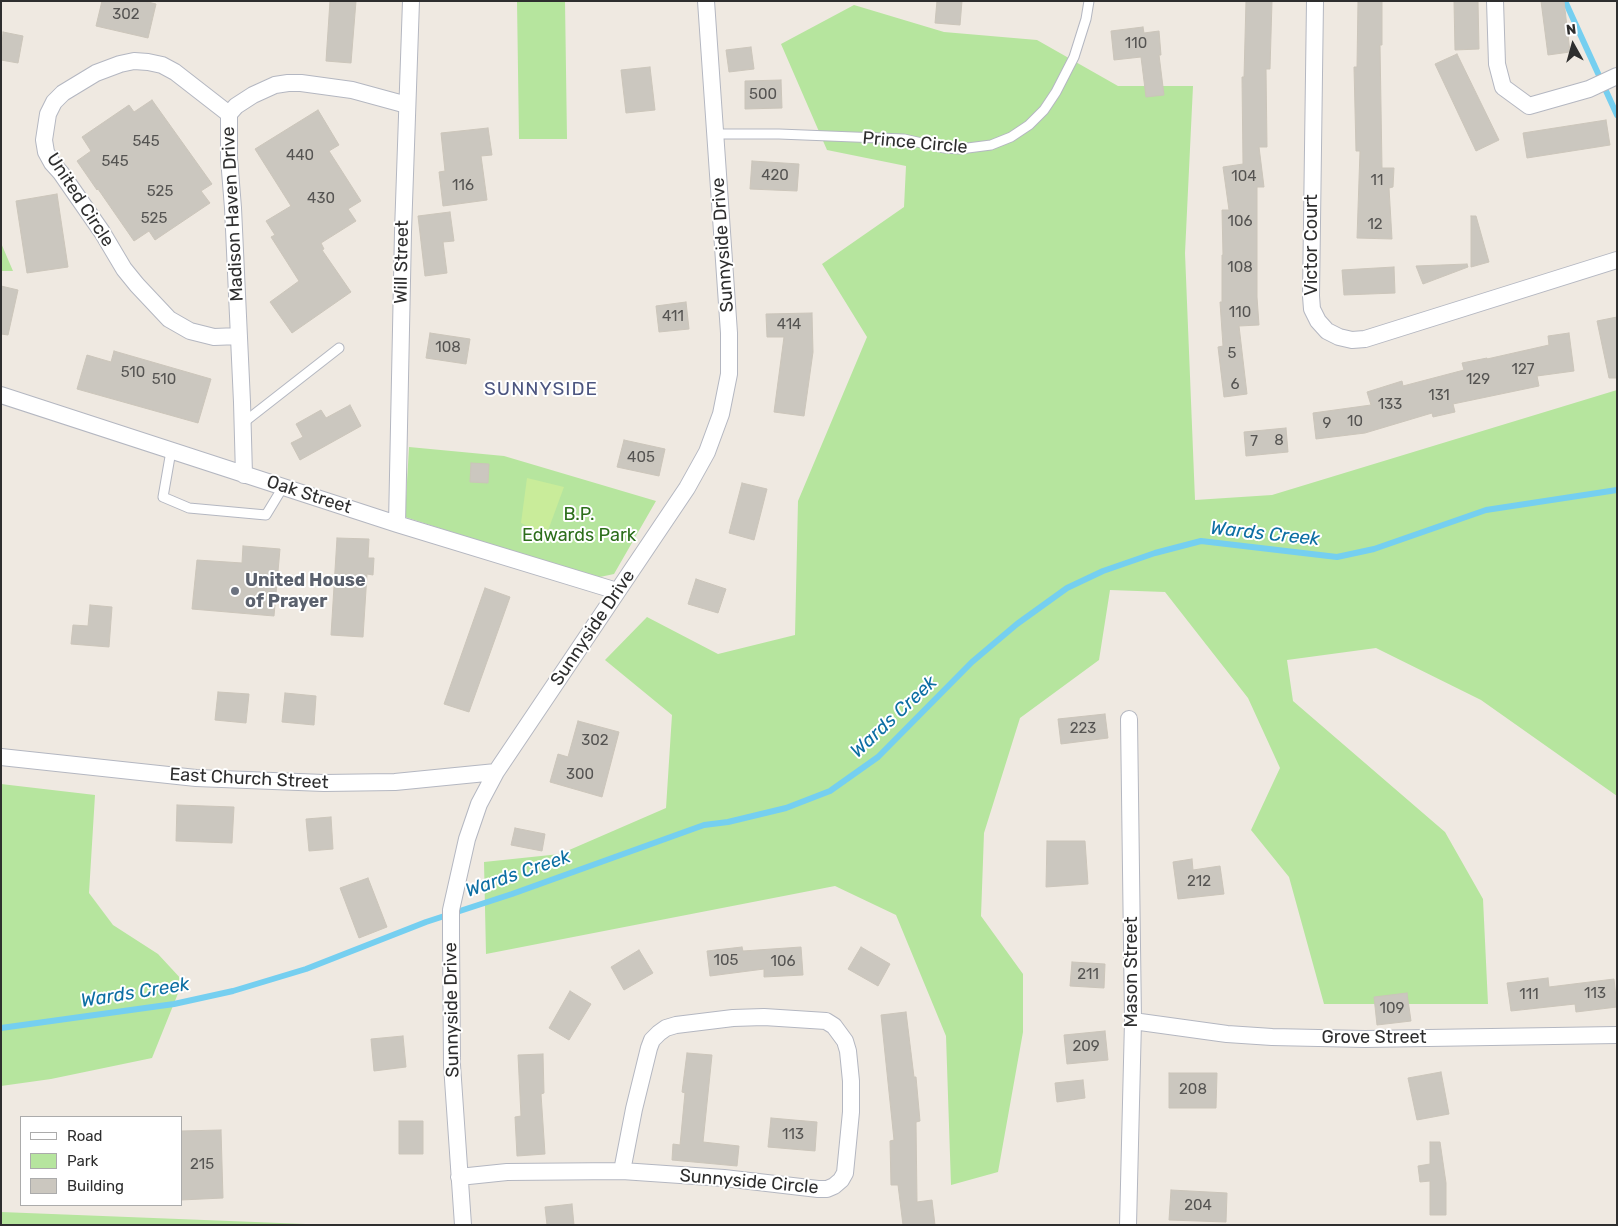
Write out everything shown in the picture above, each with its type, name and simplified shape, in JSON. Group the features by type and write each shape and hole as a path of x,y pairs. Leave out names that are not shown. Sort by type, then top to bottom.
{"street":[{"name":"Will Street","path":"397,524 402,242 411,1"},
{"name":"Sunnyside Drive","path":"463,1225 452,1064 451,910 466,839 479,804 496,772 687,488 707,452 721,414 729,374 730,333 706,1"},
{"name":"Victor Court","path":"1315,1 1311,296 1312,309 1318,321 1327,331 1339,337 1352,340 1365,339 1617,260"},
{"path":"1495,1 1497,64 1503,87 1529,106 1589,89 1617,76"},
{"name":"United Circle","path":"229,114 162,65 134,61 96,73 63,92 54,102 48,114 44,140 46,152 52,163 61,172 124,268 137,286 169,319 190,331 214,337 239,336"},
{"name":"Madison Haven Drive","path":"244,475 234,208 229,158 229,114 236,106 253,95 288,83 352,90 407,105"},
{"name":"Oak Street","path":"1,395 397,524 617,591"},
{"name":"Mason Street","path":"1128,1225 1132,1022 1129,719"},
{"name":"East Church Street","path":"1,756 196,778 324,783 395,782 496,772"},
{"name":"Sunnyside Circle","path":"459,1177 507,1172 622,1171 724,1178 827,1189 841,1180 845,1173 851,1112 848,1051 841,1033 826,1021 764,1017 733,1018 666,1028 652,1040 649,1048 634,1109 622,1171"},
{"name":"Grove Street","path":"1132,1022 1227,1034 1272,1037 1365,1039 1617,1035"}],"lane":[{"name":"Prince Circle","path":"715,134 779,134 904,139 960,150 991,145 1011,137 1029,125 1044,110 1056,92 1074,57 1086,19 1089,1"},
{"path":"243,423 339,348"},
{"path":"171,451 162,497 189,508 266,515 283,487"}],"green space":[{"path":"517,1 565,1 567,139 519,139"},
{"path":"854,5 944,32 1037,40 1118,86 1193,86 1185,253 1195,500 1272,495 1617,390 1617,796 1481,700 1376,648 1287,660 1293,701 1445,832 1483,899 1488,1004 1324,1004 1289,877 1251,830 1280,768 1248,698 1165,592 1110,590 1099,660 1020,718 984,833 981,916 1023,974 1023,1032 998,1172 951,1185 946,1036 896,915 835,886 486,954 484,862 560,854 666,808 672,715 605,660 647,617 718,654 795,635 798,501 867,337 822,264 904,207 906,166 827,150 781,44"},
{"path":"1,243 13,271 1,271"},
{"name":"B.P. Edwards Park","path":"409,447 504,456 656,501 614,574 595,578 405,517"},
{"path":"527,478 564,487 546,536 521,523"},
{"path":"1,784 95,795 89,893 113,925 158,954 183,981 152,1058 51,1079 1,1086"},
{"path":"1,1212 331,1225 1,1225"}],"building":[{"path":"102,1 144,1 156,4 148,38 96,26"},
{"path":"330,1 356,1 351,63 326,61"},
{"path":"937,1 962,1 960,25 935,23"},
{"path":"1246,1 1272,1 1270,69 1266,69 1267,147 1259,147 1264,187 1257,187 1257,297 1259,325 1239,326 1247,394 1224,397 1218,347 1223,346 1220,302 1222,302 1222,210 1229,210 1223,167 1243,164 1242,77 1244,77"},
{"path":"1358,1 1382,1 1382,45 1380,45 1382,168 1394,168 1393,187 1389,188 1392,239 1357,238 1360,151 1356,151 1354,67 1357,67"},
{"path":"1454,1 1478,1 1479,49 1455,50"},
{"path":"1541,1 1564,1 1570,52 1548,55"},
{"path":"1143,27 1144,33 1159,31 1161,55 1159,55 1164,95 1146,97 1141,57 1114,60 1111,31"},
{"path":"3,32 23,36 18,63 1,60"},
{"path":"751,47 754,69 729,72 726,50"},
{"path":"1457,54 1499,140 1476,151 1435,64"},
{"path":"650,67 655,110 626,113 621,70"},
{"path":"781,80 782,108 745,109 745,81"},
{"path":"152,100 212,184 201,191 210,203 155,240 149,231 134,241 77,161 91,151 82,137 129,105 134,112"},
{"path":"318,110 339,145 329,151 361,201 348,209 356,221 321,243 324,249 322,250 351,292 292,333 270,302 299,281 271,237 275,235 266,221 291,206 255,149"},
{"path":"1606,120 1610,145 1527,158 1523,133"},
{"path":"488,128 492,155 481,156 487,200 443,206 439,172 445,171 441,133"},
{"path":"752,161 799,164 797,191 750,189"},
{"path":"57,194 68,267 27,273 16,201"},
{"path":"450,212 454,241 443,242 447,273 425,276 418,216"},
{"path":"1471,216 1476,216 1489,262 1471,267"},
{"path":"1467,264 1468,267 1423,284 1416,266"},
{"path":"1394,267 1395,293 1344,295 1342,270"},
{"path":"1,286 18,290 8,335 1,334"},
{"path":"686,302 689,329 659,332 656,306"},
{"path":"812,313 813,352 804,416 774,412 784,337 767,337 766,314"},
{"path":"1617,317 1617,378 1609,378 1597,321"},
{"path":"430,333 470,339 466,364 426,358"},
{"path":"1569,333 1574,371 1537,376 1539,386 1453,404 1455,412 1433,417 1432,413 1365,433 1316,439 1313,413 1371,405 1367,392 1402,381 1403,386 1464,370 1462,363 1549,345 1548,336"},
{"path":"114,351 211,379 198,423 77,389 87,355 111,362"},
{"path":"350,405 361,426 300,460 291,443 303,437 296,424 321,410 326,418"},
{"path":"1286,428 1288,452 1246,456 1244,432"},
{"path":"624,440 665,449 659,476 617,467"},
{"path":"471,463 489,464 488,483 470,482"},
{"path":"742,483 767,489 754,540 729,533"},
{"path":"337,538 369,539 368,558 374,558 373,575 367,574 363,637 331,635"},
{"name":"United House of Prayer","path":"243,546 280,549 274,616 192,609 197,560 242,563"},
{"path":"696,579 726,589 718,613 688,604"},
{"path":"485,588 510,597 469,712 444,704"},
{"path":"90,605 112,607 109,647 71,644 73,625 88,626"},
{"path":"218,692 249,694 246,723 215,720"},
{"path":"285,693 316,696 314,725 282,722"},
{"path":"1105,714 1108,738 1061,744 1058,719"},
{"path":"578,721 619,732 602,797 550,782 558,754 568,757"},
{"path":"177,805 234,807 232,843 176,841"},
{"path":"331,817 333,849 309,851 306,819"},
{"path":"515,828 545,834 542,851 511,845"},
{"path":"1047,841 1085,841 1088,884 1046,887"},
{"path":"1192,859 1193,870 1220,866 1224,894 1178,899 1173,862"},
{"path":"368,878 387,927 359,938 340,888"},
{"path":"742,947 743,951 801,947 803,975 764,977 764,969 710,976 707,951"},
{"path":"861,947 890,964 878,986 848,969"},
{"path":"639,950 653,973 624,990 611,967"},
{"path":"1072,962 1105,964 1104,988 1070,986"},
{"path":"1548,978 1549,987 1614,979 1617,1007 1576,1012 1575,1004 1511,1011 1507,983"},
{"path":"570,991 591,1004 569,1040 549,1028"},
{"path":"1407,993 1411,1021 1377,1025 1374,997"},
{"path":"906,1012 914,1077 916,1077 920,1121 916,1122 917,1202 932,1200 935,1225 903,1225 898,1185 891,1185 890,1141 894,1140 881,1015"},
{"path":"1105,1031 1108,1060 1067,1064 1064,1035"},
{"path":"403,1036 406,1067 374,1071 371,1039"},
{"path":"687,1053 712,1055 703,1142 739,1146 737,1166 672,1160 673,1144 680,1145 685,1093 682,1092"},
{"path":"543,1054 544,1093 541,1094 545,1154 517,1156 515,1117 521,1116 518,1055"},
{"path":"1441,1072 1449,1114 1417,1120 1408,1078"},
{"path":"1169,1073 1217,1073 1216,1108 1169,1108"},
{"path":"1083,1080 1085,1098 1057,1102 1055,1083"},
{"path":"771,1118 817,1122 815,1151 768,1147"},
{"path":"399,1121 423,1121 423,1154 399,1154"},
{"path":"221,1130 223,1198 182,1200 182,1131"},
{"path":"1430,1142 1440,1142 1446,1183 1446,1215 1430,1215 1430,1181 1420,1182 1418,1166 1430,1164"},
{"path":"1171,1190 1227,1193 1226,1222 1169,1220"},
{"path":"572,1204 574,1225 547,1225 545,1207"}],"waterway":[{"path":"1565,1 1617,115"},
{"name":"Wards Creek","path":"1,1028 174,1004 233,991 306,969 426,922 512,894 704,825 728,822 786,808 830,791 878,757 972,662 1017,624 1067,588 1103,571 1155,553 1201,541 1337,557 1374,549 1486,510 1617,490"}],"place":[{"name":"United House of Prayer","path":"235,591"}],"district":[{"name":"SUNNYSIDE","path":"541,390"}]}
